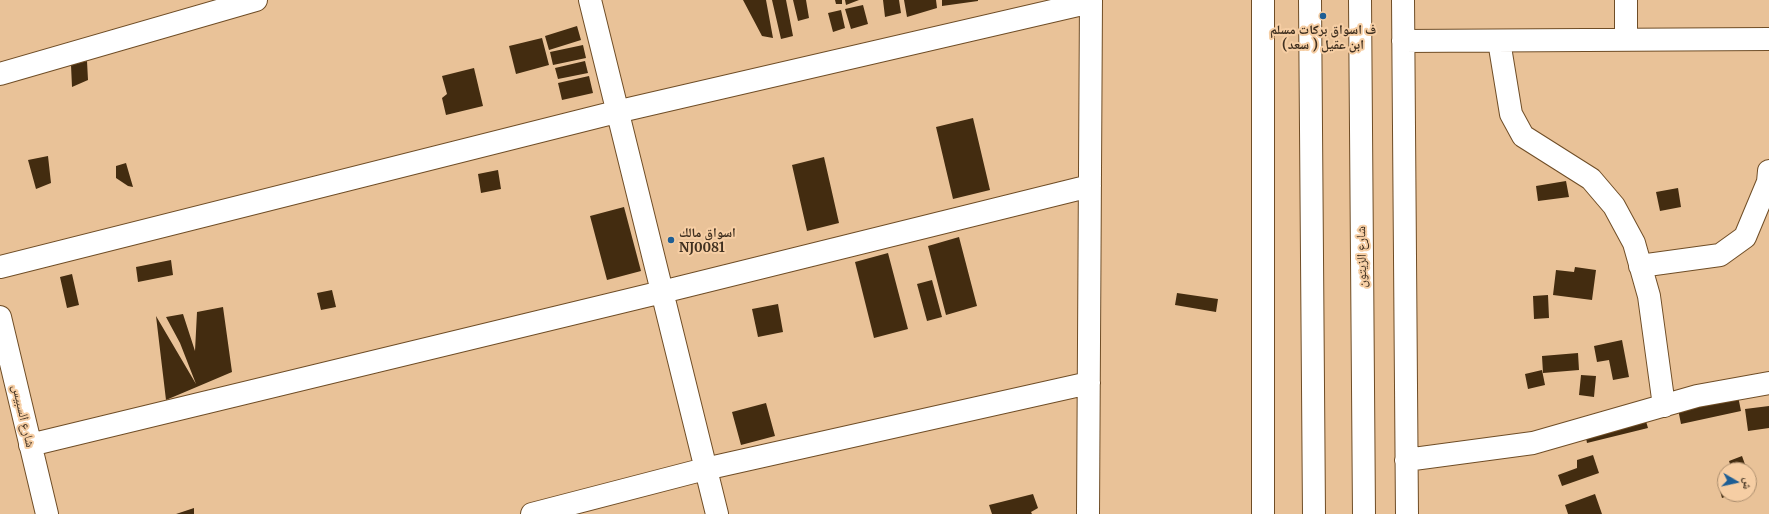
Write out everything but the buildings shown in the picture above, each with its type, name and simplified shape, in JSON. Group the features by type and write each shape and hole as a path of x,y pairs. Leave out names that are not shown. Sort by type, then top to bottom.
{"street":[{"path":"0,74 256,0"},
{"path":"590,0 616,112 717,514"},
{"path":"1263,0 1263,514"},
{"path":"1310,0 1314,514"},
{"name":"شارع الزيتون","path":"1360,0 1364,514"},
{"path":"1403,0 1407,514"},
{"path":"1626,0 1626,40"},
{"path":"0,267 616,112 1091,1 1088,514"},
{"path":"1403,41 1769,39"},
{"path":"1499,41 1511,114 1523,136 1591,179 1614,206 1634,243 1649,296 1664,406"},
{"path":"1640,266 1720,256 1745,237 1768,182 1769,171"},
{"path":"30,445 662,292 1090,186"},
{"name":"شارع السبيس","path":"0,317 47,514"},
{"path":"532,514 705,469 1089,383"},
{"path":"1406,460 1534,443 1697,396 1769,383"}],"place":[{"name":"ف اسواق بركات مسلم ابن عقيل ( سعد)","path":"1323,16"},
{"name":"اسواق مالك NJ0081","path":"671,240"}]}
